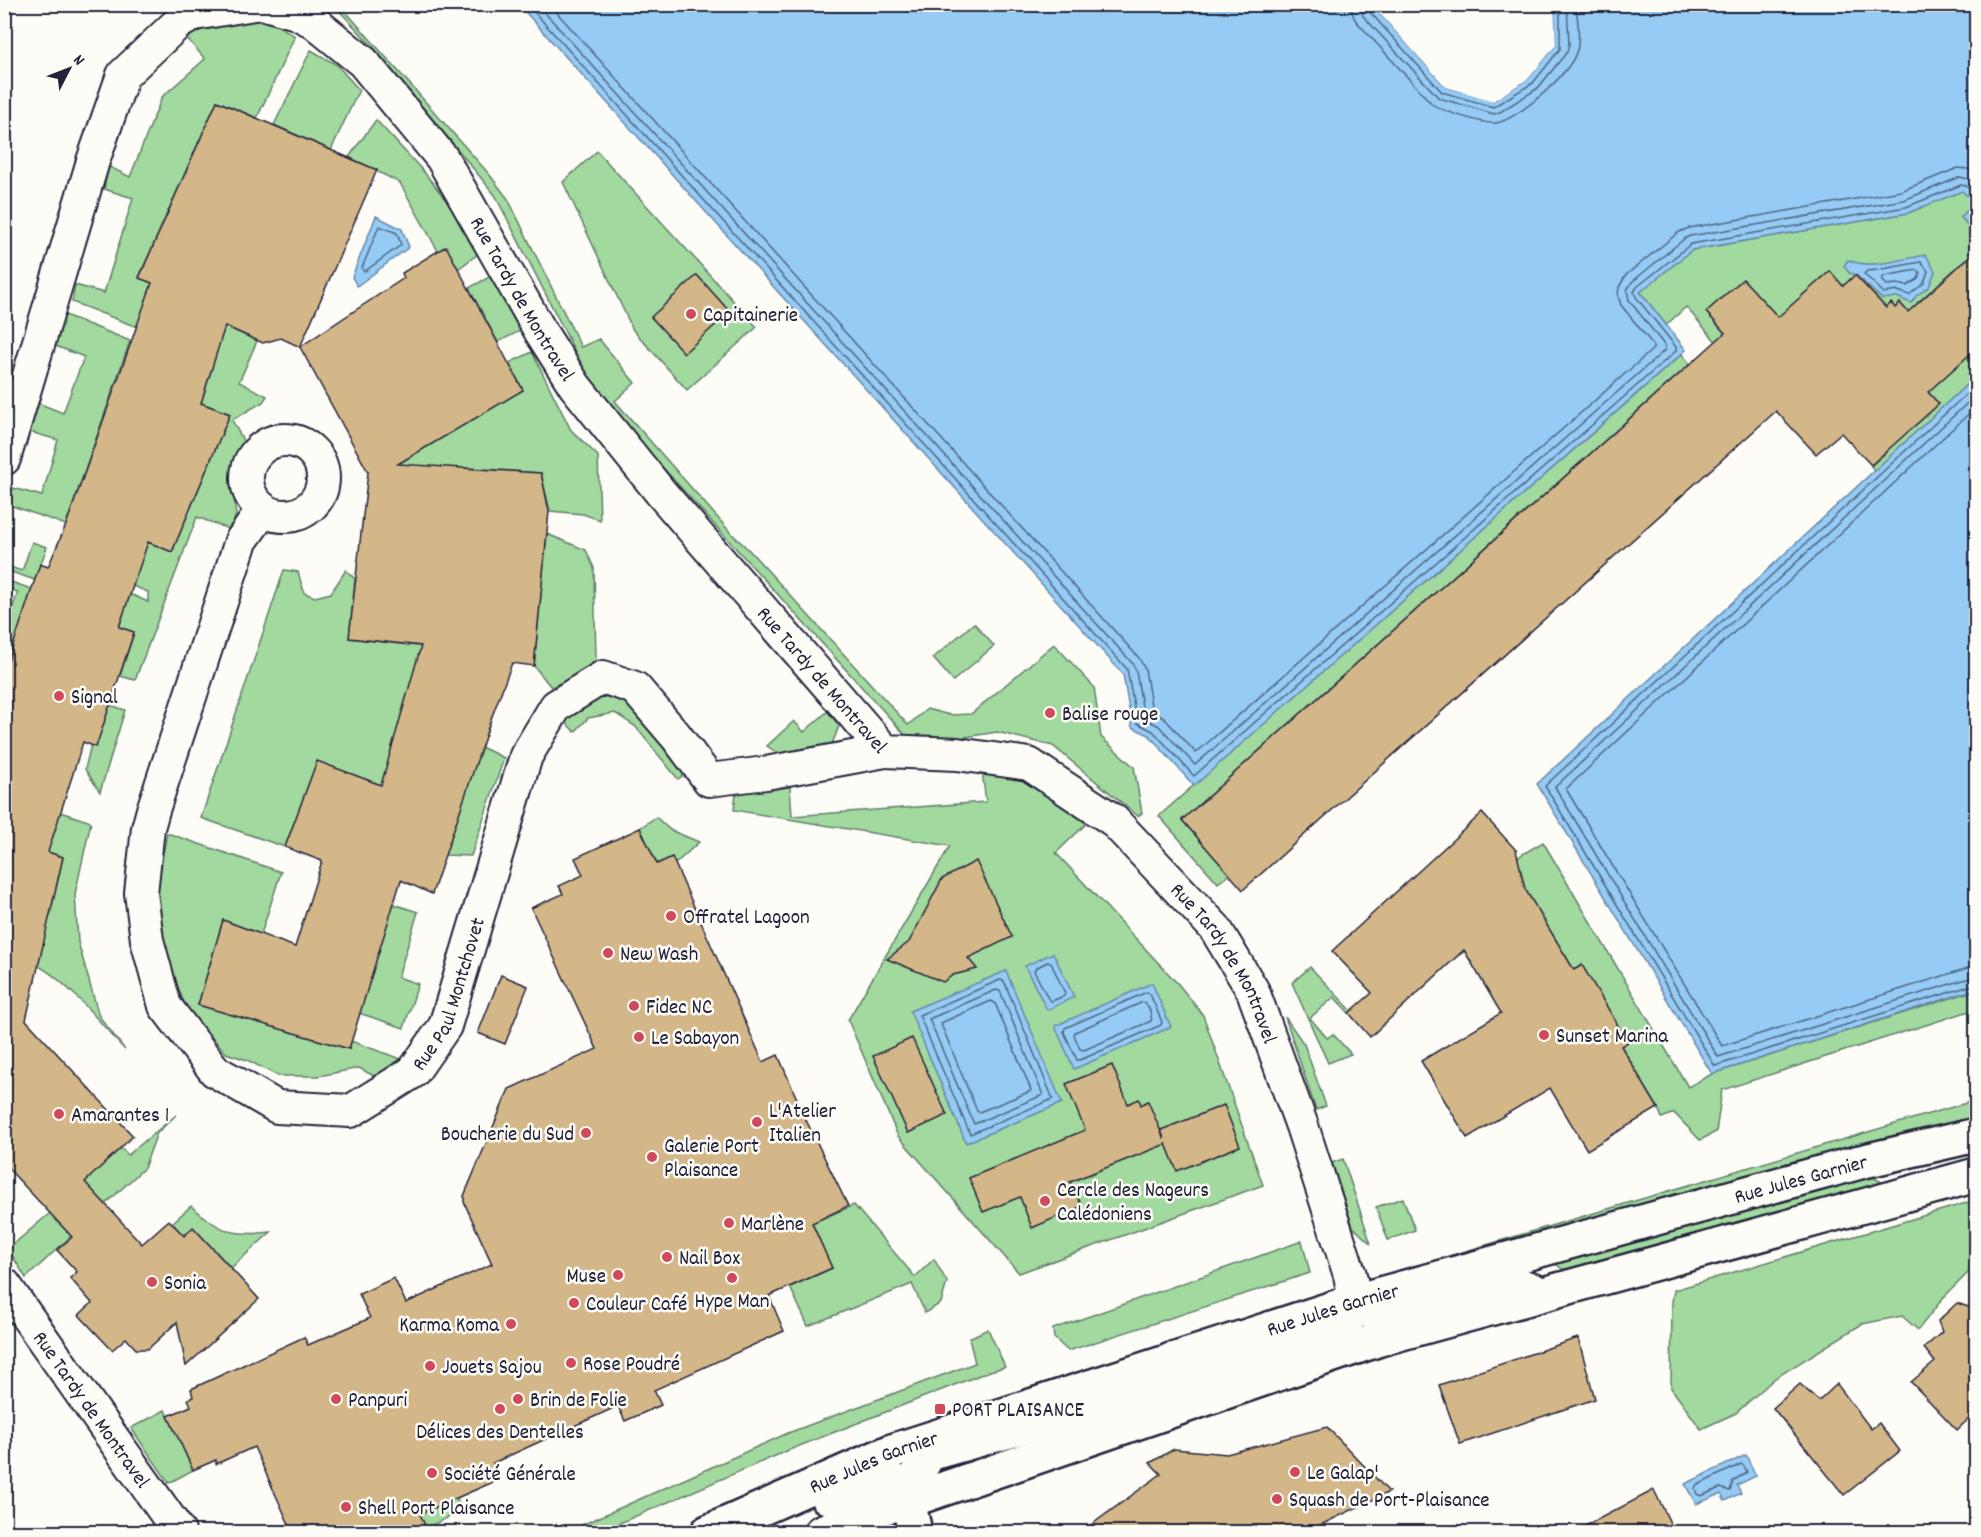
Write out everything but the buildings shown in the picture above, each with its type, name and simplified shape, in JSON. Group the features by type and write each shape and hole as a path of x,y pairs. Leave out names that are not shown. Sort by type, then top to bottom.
{"main road":[{"name":"Rue Jules Garnier","path":"708,1533 892,1451 1355,1301 1860,1162 1977,1135"},
{"name":"Rue Jules Garnier","path":"821,1533 878,1509 908,1501 1380,1340 1977,1174"},
{"path":"915,1533 908,1501 912,1483 929,1454 1133,1396 1171,1360"},
{"path":"746,1533 871,1478 892,1480 908,1501"}],"street":[{"path":"4,459 93,161 123,75 178,23 194,14 254,4"},
{"name":"Rue Tardy de Montravel","path":"265,4 296,13 314,22 363,62 442,158 574,386 662,494 885,751 957,754 1029,764 1113,820 1215,928 1253,991 1302,1126 1350,1275 1355,1301"},
{"name":"Rue Paul Montchovet","path":"263,510 241,541 153,810 148,828 141,893 147,940 165,1006 215,1071 277,1107 351,1111 413,1072 445,1026 526,756 556,706 603,677 634,688 676,736 709,780 766,773 885,751"},
{"name":"Rue Tardy de Montravel","path":"4,1284 179,1533"},
{"path":"1152,1416 1182,1388 1343,1334 1355,1301 1380,1319 1518,1284 1543,1294"}],"green space":[{"path":"334,5 340,5 489,174 508,199 581,347 599,339 635,383 615,401 731,533 908,725 927,709 950,715 971,714 1054,644 1094,687 1101,737 1134,767 1142,813 1138,816 1053,746 997,732 927,743 908,738 614,414 586,373 495,195 374,48"},
{"path":"267,19 295,36 257,118 217,101 139,277 164,289 220,324 257,341 239,382 267,396 263,402 232,420 246,446 231,468 236,515 231,530 197,517 135,680 120,676 134,633 119,627 130,594 148,602 148,592 113,578 142,540 172,552 230,414 201,403 215,357 72,302 75,285 104,293 133,198 104,189 108,166 130,177 162,97 205,59 184,35 235,20"},
{"path":"311,50 337,65 359,90 331,150 274,125"},
{"path":"376,120 423,171 456,212 478,254 458,269 446,247 438,251 400,183 349,157"},
{"path":"597,151 757,327 687,390 633,330 563,182"},
{"path":"1962,190 1976,203 1961,217 1976,235 1976,271 1966,259 1917,303 1922,309 1920,325 1900,303 1895,308 1891,303 1886,308 1856,275 1843,286 1830,271 1803,295 1795,336 1743,279 1706,312 1780,394 1745,375 1686,307 1666,325 1640,292 1692,250 1908,213"},
{"path":"491,276 520,331 498,342 469,288"},
{"path":"65,315 130,341 66,525 7,504 13,488 42,496 58,440 30,432 38,403 63,413 84,357 53,345"},
{"path":"1976,348 1976,376 1875,471 1871,466 1888,451 1885,447 1938,405 1928,392"},
{"path":"532,352 571,430 598,456 600,520 583,514 550,511 541,473 471,468 369,466 523,390 509,363"},
{"path":"1682,354 1690,364 1182,820 1230,874 1218,883 1159,816"},
{"path":"547,534 586,550 594,568 596,660 575,677 551,687 534,666"},
{"path":"32,542 47,547 35,580 5,570 4,565 22,571"},
{"path":"284,570 298,572 304,593 315,597 331,593 346,570 355,579 349,638 417,646 457,641 381,785 317,762 285,847 201,818"},
{"path":"5,580 32,589 5,673 5,620 8,621 18,592 5,588"},
{"path":"974,623 994,646 953,681 933,658"},
{"path":"598,696 620,699 638,714 687,773 678,779 635,726 615,713 588,718 575,732 564,721 581,704"},
{"path":"110,705 125,710 100,792 85,769 91,745 96,746"},
{"path":"828,711 839,726 832,744 780,755 767,746 794,721 804,732"},
{"path":"481,747 504,758 471,856 445,855"},
{"path":"982,771 1021,774 1062,799 1088,822 1056,853 1179,985 1203,1015 1263,1185 1019,1273 898,1136 848,1020 950,846 734,810 736,793 790,787 792,816 986,802"},
{"path":"54,810 91,822 75,894 78,942 99,1016 125,1050 66,986 40,967 28,962 50,916 63,857 43,851"},
{"path":"656,817 670,830 699,842 675,864 672,857 657,864 640,828"},
{"path":"167,833 281,872 261,934 223,920 198,1005 349,1049 351,1041 401,1059 376,1077 359,1068 319,1076 278,1076 247,1060 226,1053 187,1009 168,963 157,885"},
{"path":"1543,842 1688,1087 1712,1074 1976,990 1976,1009 1722,1090 1716,1132 1700,1140 1674,1113 1662,1118 1621,1046 1582,965 1574,970 1537,909 1459,955 1437,932 1521,855"},
{"path":"393,904 418,912 398,977 418,984 404,1028 359,1013"},
{"path":"1310,967 1352,1011 1349,1013 1334,997 1310,1018 1327,1038 1333,1034 1351,1054 1328,1063 1292,983"},
{"path":"1285,1017 1304,1044 1326,1106 1316,1110"},
{"path":"1976,1100 1976,1126 1400,1279 1395,1272"},
{"path":"176,1115 157,1133 144,1168 26,1278 8,1249 121,1148 128,1155"},
{"path":"1343,1159 1371,1244 1353,1227 1332,1163"},
{"path":"1866,1173 1885,1184 1567,1272 1551,1261"},
{"path":"1403,1198 1415,1230 1388,1240 1376,1207"},
{"path":"1976,1200 1976,1265 1943,1298 1918,1330 1902,1316 1862,1324 1775,1378 1736,1413 1701,1429 1671,1388 1674,1290"},
{"path":"854,1205 915,1277 934,1259 947,1282 941,1303 925,1313 912,1284 808,1326 790,1287 832,1268 812,1223"},
{"path":"191,1206 219,1227 236,1233 271,1232 231,1268 194,1228 184,1236 172,1223"},
{"path":"1302,1241 1310,1273 1068,1351 1054,1338 1053,1329"},
{"path":"988,1329 1005,1367 789,1450 599,1532 566,1532 788,1433 975,1363 969,1338"},
{"path":"165,1410 193,1470 169,1483 131,1428"},
{"path":"450,1484 462,1511 426,1528 414,1501"}],"water":[{"path":"519,5 1372,5 1446,87 1493,101 1529,78 1556,45 1554,5 1976,5 1976,235 1961,217 1975,203 1962,191 1908,213 1692,250 1640,292 1686,350 1194,786 1149,735 1132,727 1123,674"},
{"path":"376,216 402,229 409,247 357,286 352,277"},
{"path":"1926,255 1935,271 1929,287 1917,295 1911,303 1897,297 1882,299 1856,275 1849,273 1844,266 1848,260 1876,264"},
{"path":"1976,376 1976,989 1712,1074 1537,784"},
{"path":"1053,953 1074,997 1047,1010 1025,966"},
{"path":"1006,971 1062,1103 966,1143 910,1011"},
{"path":"1152,983 1171,1027 1074,1069 1055,1026"},
{"path":"1746,1455 1756,1476 1737,1485 1741,1493 1725,1501 1721,1494 1696,1504 1685,1484"}],"pier":[{"path":"1376,4 1448,85 1493,98 1527,76 1553,44 1551,4 1554,5 1556,45 1529,78 1493,101 1446,87 1372,5"}],"place":[{"name":"Capitainerie","path":"691,314"},
{"name":"Signal","path":"59,696"},
{"name":"Balise rouge","path":"1050,713"},
{"name":"Offratel Lagoon","path":"671,916"},
{"name":"New Wash","path":"608,953"},
{"name":"Fidec NC","path":"634,1006"},
{"name":"Sunset Marina","path":"1544,1035"},
{"name":"Le Sabayon","path":"639,1037"},
{"name":"Amarantes 1","path":"59,1114"},
{"name":"L'Atelier Italien","path":"757,1122"},
{"name":"Boucherie du Sud","path":"586,1133"},
{"name":"Galerie Port Plaisance","path":"652,1157"},
{"name":"Cercle des Nageurs Calédoniens","path":"1045,1201"},
{"name":"Marlène","path":"729,1223"},
{"name":"Nail Box","path":"667,1257"},
{"name":"Muse","path":"618,1275"},
{"name":"Hype Man","path":"732,1278"},
{"name":"Sonia","path":"152,1282"},
{"name":"Couleur Café","path":"574,1303"},
{"name":"Karma Koma","path":"511,1324"},
{"name":"Rose Poudré","path":"571,1363"},
{"name":"Jouets Sajou","path":"430,1366"},
{"name":"Panpuri","path":"336,1399"},
{"name":"Brin de Folie","path":"518,1399"},
{"name":"Délices des Dentelles","path":"500,1409"},
{"name":"PORT PLAISANCE","path":"940,1409"},
{"name":"Le Galap'","path":"1295,1472"},
{"name":"Société Générale","path":"432,1473"},
{"name":"Squash de Port-Plaisance","path":"1277,1499"},
{"name":"Shell Port Plaisance","path":"346,1507"}]}
